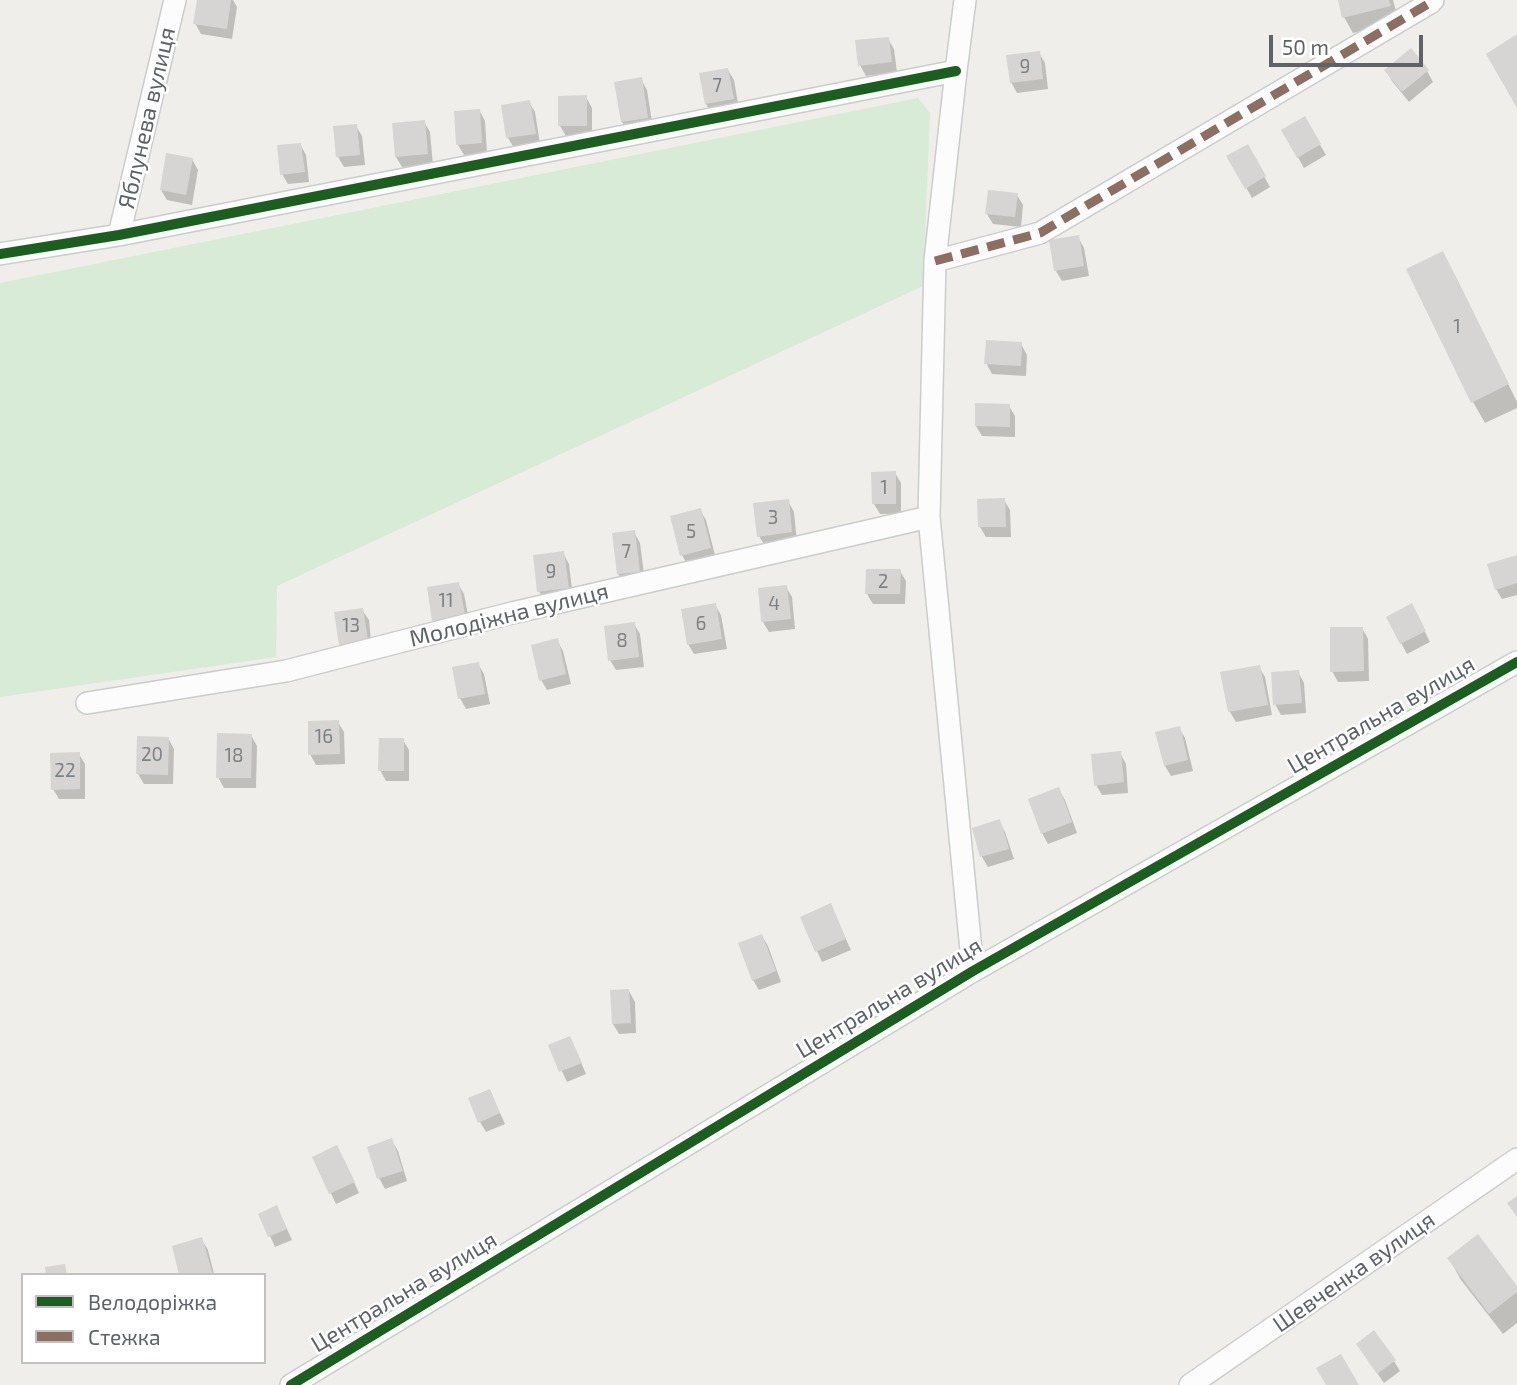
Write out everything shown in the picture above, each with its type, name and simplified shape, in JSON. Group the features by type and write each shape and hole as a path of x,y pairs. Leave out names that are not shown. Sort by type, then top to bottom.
{"street":[{"name":"Яблунева вулиця","path":"119,235 175,0"},
{"path":"965,0 935,261 929,517 973,971"},
{"path":"935,261 1040,233 1432,2"},
{"path":"0,254 119,235 956,71"},
{"name":"Молодіжна вулиця","path":"87,703 286,671 512,613 929,517"},
{"name":"Центральна вулиця","path":"291,1385 973,971 1517,662"},
{"name":"Шевченка вулиця","path":"1190,1385 1517,1160"}],"green space":[{"path":"918,98 930,113 923,286 277,586 276,657 0,697 0,283"}],"building":[{"path":"197,0 231,0 227,29 193,24"},
{"path":"1338,0 1389,0 1391,6 1342,18"},
{"path":"1517,34 1517,108 1486,54"},
{"path":"889,37 892,62 858,66 855,40"},
{"path":"1411,48 1429,70 1402,92 1384,70"},
{"path":"1040,51 1043,79 1010,83 1006,55"},
{"path":"728,68 734,99 705,104 699,73"},
{"path":"642,77 648,118 621,122 614,82"},
{"path":"587,95 587,126 558,126 558,96"},
{"path":"530,100 536,134 506,138 501,105"},
{"path":"480,109 482,143 456,145 454,111"},
{"path":"1305,116 1321,144 1297,158 1281,130"},
{"path":"425,120 428,154 395,157 392,123"},
{"path":"357,124 360,155 336,157 333,126"},
{"path":"301,143 305,172 280,175 277,145"},
{"path":"1248,144 1266,176 1245,189 1226,156"},
{"path":"166,153 193,158 186,195 160,190"},
{"path":"988,190 1018,193 1015,217 985,214"},
{"path":"1079,235 1084,266 1054,271 1049,240"},
{"path":"1443,251 1509,384 1471,403 1406,269"},
{"path":"986,340 1022,342 1021,366 984,364"},
{"path":"975,403 1010,404 1010,427 975,426"},
{"path":"896,471 896,504 872,504 871,472"},
{"path":"1005,498 1006,527 978,527 977,499"},
{"path":"789,499 792,532 757,537 753,503"},
{"path":"701,508 711,548 680,556 670,516"},
{"path":"635,530 640,572 617,574 612,533"},
{"path":"564,551 569,588 537,592 533,555"},
{"path":"1517,555 1517,583 1495,590 1487,564"},
{"path":"866,569 901,569 900,594 865,594"},
{"path":"459,582 465,615 432,621 427,587"},
{"path":"787,585 791,619 761,622 758,588"},
{"path":"716,603 722,639 687,645 681,609"},
{"path":"1412,603 1426,631 1400,644 1386,617"},
{"path":"363,608 368,641 339,645 334,612"},
{"path":"635,622 639,657 608,661 604,626"},
{"path":"1330,627 1363,627 1364,671 1330,672"},
{"path":"558,638 566,674 539,681 531,645"},
{"path":"479,662 485,694 458,699 452,667"},
{"path":"1260,665 1268,705 1228,712 1220,672"},
{"path":"1299,670 1302,703 1273,705 1271,672"},
{"path":"339,720 340,754 308,755 308,721"},
{"path":"1180,726 1188,760 1164,766 1155,732"},
{"path":"217,733 252,734 251,778 216,778"},
{"path":"137,736 169,737 168,775 136,774"},
{"path":"379,738 404,738 404,771 378,771"},
{"path":"1121,751 1124,782 1094,786 1091,754"},
{"path":"80,752 80,789 51,790 50,753"},
{"path":"1059,787 1072,822 1041,834 1028,799"},
{"path":"1000,819 1009,849 980,857 972,828"},
{"path":"831,903 846,939 815,952 800,917"},
{"path":"762,934 776,971 752,981 738,943"},
{"path":"629,989 631,1023 612,1024 610,990"},
{"path":"570,1036 582,1063 559,1072 548,1045"},
{"path":"490,1089 500,1113 478,1123 468,1098"},
{"path":"392,1138 403,1171 377,1179 367,1147"},
{"path":"337,1145 355,1182 329,1194 312,1157"},
{"path":"1517,1196 1517,1217 1507,1203"},
{"path":"277,1205 287,1229 268,1237 258,1214"},
{"path":"1478,1234 1517,1286 1517,1292 1489,1314 1447,1258"},
{"path":"202,1237 212,1273 179,1273 172,1246"},
{"path":"65,1264 67,1273 46,1273 45,1267"},
{"path":"1374,1330 1396,1360 1377,1374 1356,1344"},
{"path":"1341,1354 1359,1385 1326,1385 1316,1368"}],"marked path":[{"path":"935,261 1040,233 1433,0"}],"cycle path":[{"path":"0,254 119,235 956,71"},
{"path":"291,1385 973,971 1517,662"}]}
